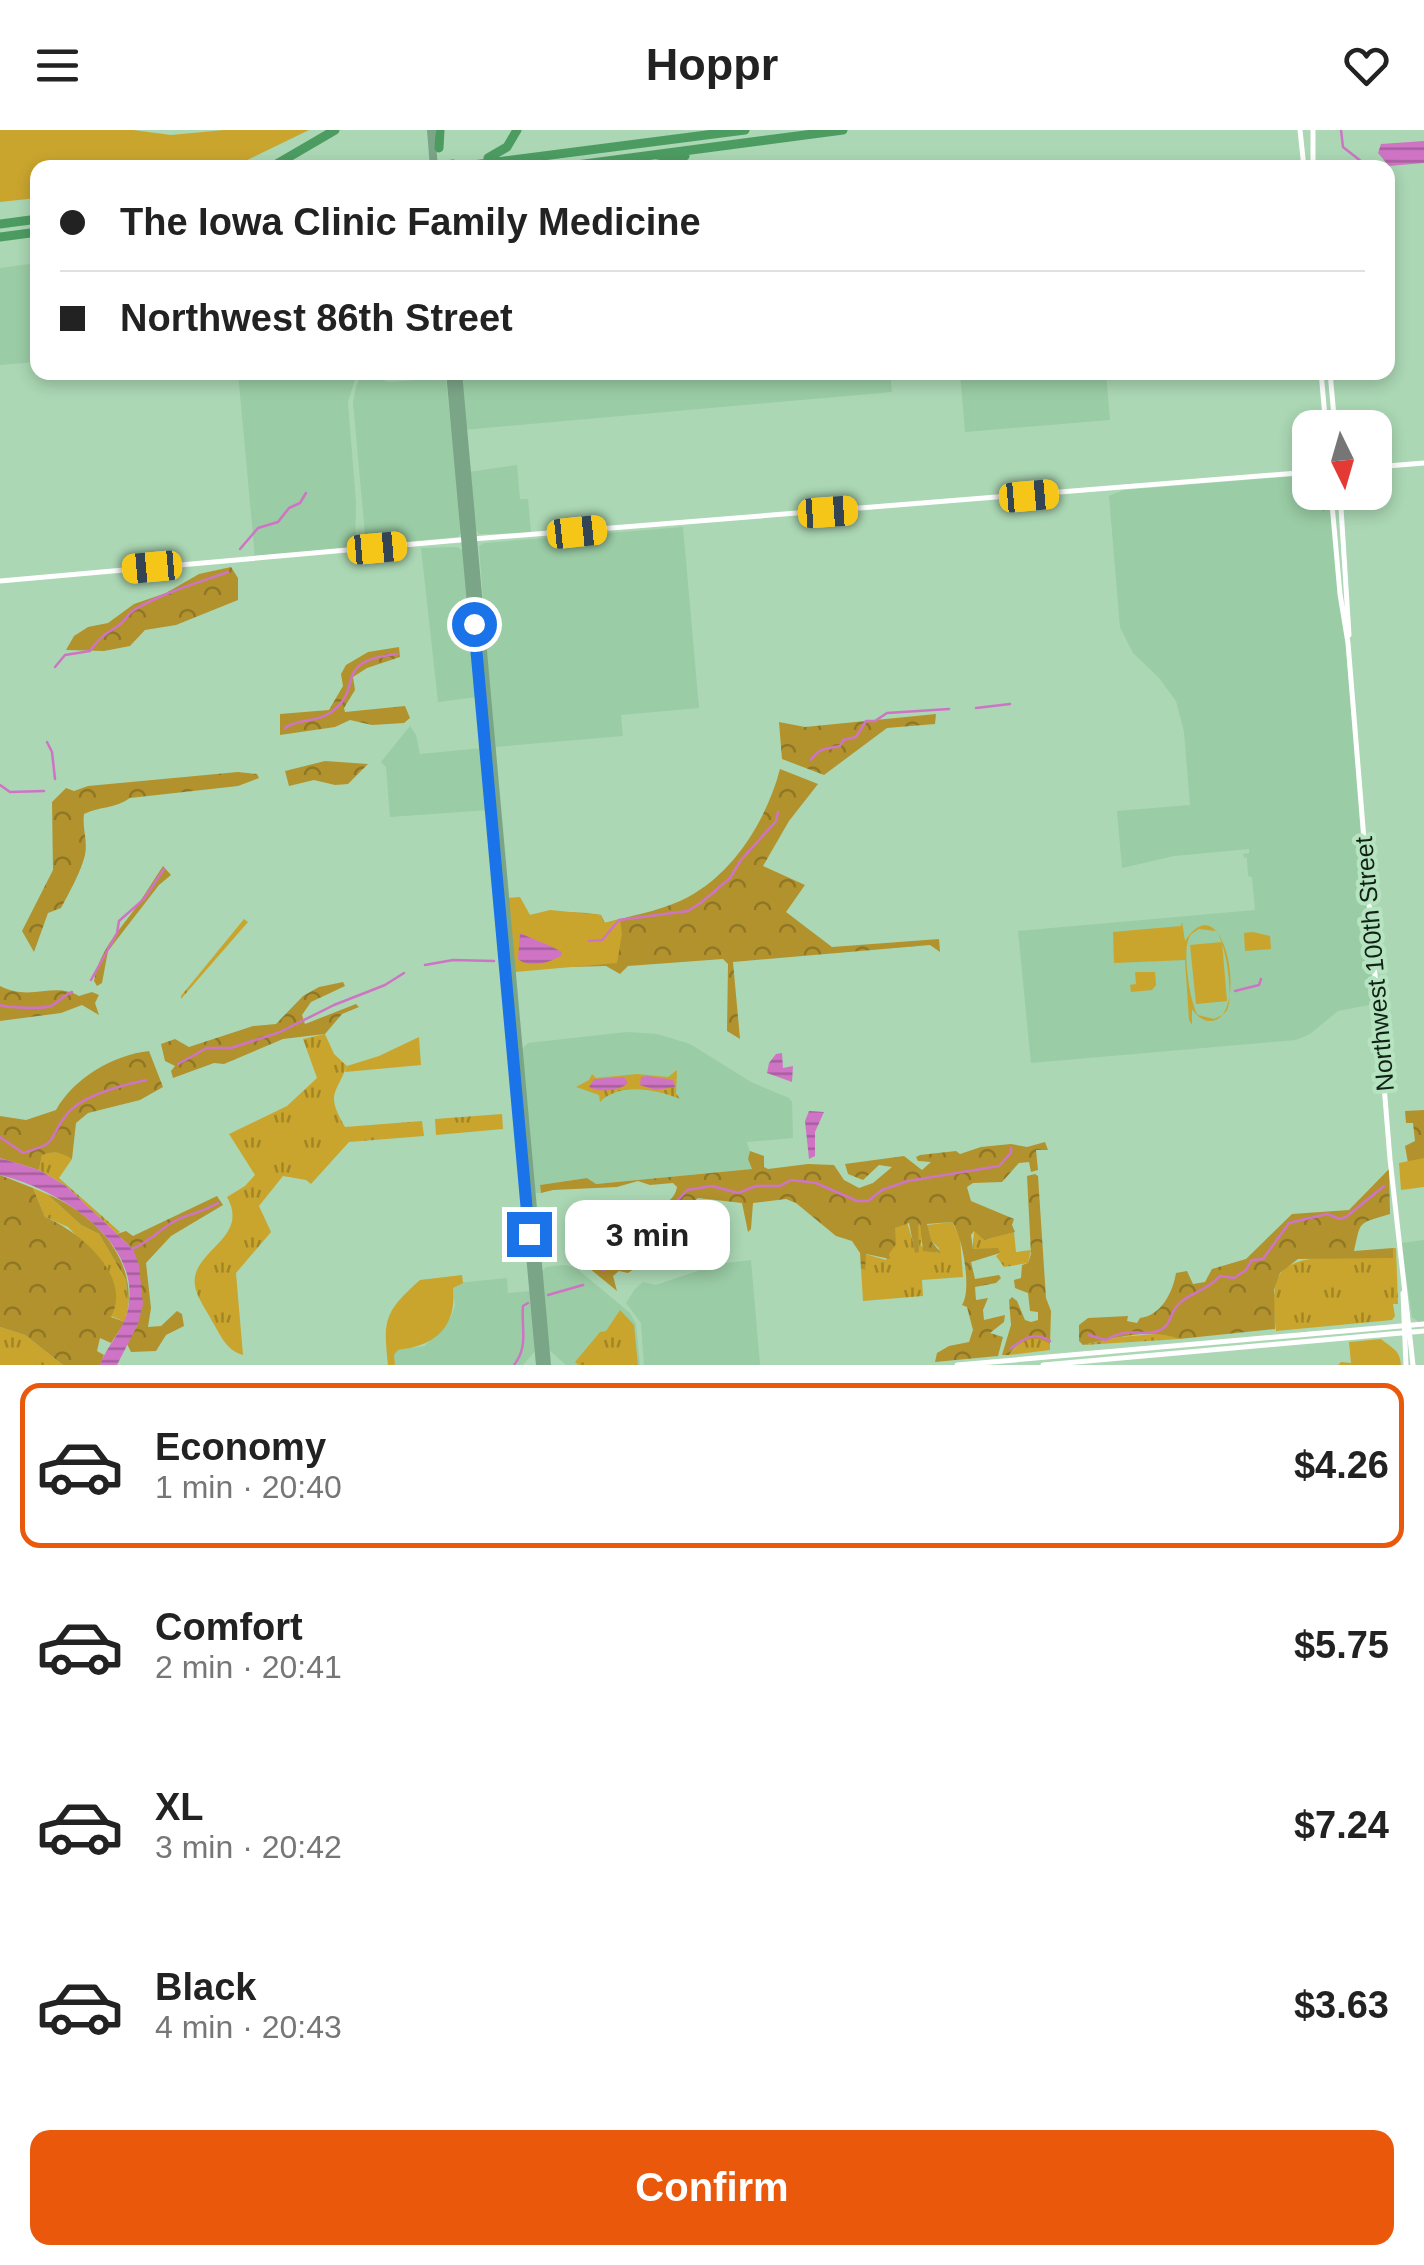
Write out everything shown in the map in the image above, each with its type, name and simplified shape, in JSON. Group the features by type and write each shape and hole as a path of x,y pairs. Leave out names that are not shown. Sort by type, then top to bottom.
{"highway":[{"path":"284,160 335,130"},
{"path":"436,130 437,151"},
{"path":"473,160 496,155 507,147 516,130"},
{"path":"511,160 745,130"},
{"path":"615,160 843,130"},
{"path":"671,160 807,135"},
{"path":"0,224 30,220"},
{"path":"0,237 30,233"}],"main road":[{"path":"437,151 437,160"},
{"path":"456,380 544,1365"}],"street":[{"path":"1300,130 1303,160"},
{"path":"1312,130 1313,160"},
{"path":"1322,380 1324,410"},
{"path":"1331,380 1333,410"},
{"path":"1392,466 1424,463"},
{"path":"0,581 1292,473"},
{"name":"Northwest 100th Street","path":"1333,510 1348,643 1409,1365"},
{"name":"Northwest 100th Street","path":"1342,510 1348,643"},
{"path":"957,1365 1424,1328"},
{"path":"1042,1365 1406,1329"}],"shaded area":[{"path":"1424,141 1424,163 1395,165 1395,160 1384,160 1378,153 1381,144"},
{"path":"30,264 30,363 0,365 0,268"},
{"path":"239,380 355,380 348,402 356,503 355,548 255,557"},
{"path":"359,380 446,380 462,531 458,537 366,545 353,402"},
{"path":"459,380 891,380 892,392 463,430"},
{"path":"961,380 1107,380 1110,420 965,432"},
{"path":"517,465 520,499 528,499 531,533 479,534 469,472"},
{"path":"1292,476 1292,510 1335,510 1374,1004 1338,1011 1310,1034 1296,1040 1031,1063 1018,931 1255,910 1252,877 1248,876 1247,858 1243,854 1249,853 1249,849 1174,856 1122,868 1117,811 1190,805 1184,732 1176,701 1133,653 1120,627 1109,496 1124,490"},
{"path":"683,527 699,708 621,715 623,736 494,747 479,546"},
{"path":"457,547 464,551 477,697 438,702 421,548"},
{"path":"410,726 420,754 483,748 489,810 390,817 386,767 381,762"},
{"path":"520,933 562,952 561,956 539,964 523,962 518,959"},
{"path":"627,1032 657,1034 690,1044 751,1082 789,1098 793,1138 747,1142 752,1169 595,1184 587,1178 540,1185 541,1193 534,1193 522,1049 528,1043"},
{"path":"782,1053 783,1068 793,1066 792,1082 767,1073 769,1063"},
{"path":"624,1077 628,1083 615,1089 589,1087 594,1079"},
{"path":"641,1077 673,1080 675,1087 656,1090 640,1085"},
{"path":"809,1111 824,1112 815,1132 815,1156 809,1159 805,1121"},
{"path":"0,1158 39,1170 66,1186 133,1249 139,1265 143,1304 138,1324 117,1365 100,1365 128,1309 129,1284 122,1261 109,1240 70,1205 0,1175"},
{"path":"1424,1240 1424,1321 1419,1322 1412,1317 1401,1243"},
{"path":"751,1260 760,1365 644,1365 641,1323 626,1303 635,1289 643,1282 656,1285 718,1264"},
{"path":"546,1267 575,1267 630,1313 636,1324 640,1365 566,1365 548,1349 541,1272"},
{"path":"507,1278 508,1293 532,1291 535,1351 523,1365 395,1365 398,1350 425,1346 451,1317 455,1306 453,1288 457,1283"}],"green space":[{"path":"0,130 133,130 171,135 224,130 309,130 247,160 30,160 30,199 0,202"},
{"path":"231,567 238,578 238,600 176,625 145,630 130,646 104,651 66,650 74,636 88,627 108,623 134,604 166,593 199,574"},
{"path":"399,647 400,657 353,677 355,690 344,708 345,712 405,706 410,718 404,723 372,725 350,720 335,727 280,735 280,714 329,710 343,686 341,674 346,665 368,652"},
{"path":"936,714 935,724 887,728 824,775 782,759 779,722 805,727"},
{"path":"325,761 368,764 348,784 314,780 289,786 285,771"},
{"path":"780,769 818,784 789,821 763,866 805,885 786,912 832,947 939,939 940,952 930,945 733,962 740,1039 727,1031 728,964 723,959 628,966 620,974 606,966 569,967 568,956 577,931 530,915 592,914 601,915 605,923 662,908 698,891 744,846 766,809"},
{"path":"238,772 257,774 259,778 238,786 130,798 84,814 86,850 81,868 61,908 48,913 34,952 22,931 53,870 52,802 66,788 74,791 88,786"},
{"path":"163,866 171,875 108,951 102,983 97,986 94,981 105,950"},
{"path":"520,897 530,915 550,910 601,915 604,923 620,919 622,934 617,963 515,972 508,898"},
{"path":"244,919 248,922 181,999 181,996"},
{"path":"1182,922 1185,941 1190,936 1186,956 1192,1001 1198,1015 1214,1019 1200,1018 1192,1009 1192,1025 1189,1020 1185,960 1114,963 1113,932 1181,926"},
{"path":"1244,933 1270,936 1271,949 1245,951"},
{"path":"1219,936 1228,957 1230,991"},
{"path":"1222,942 1227,1001 1196,1004 1190,945"},
{"path":"1135,972 1155,972 1156,985 1152,990 1131,992 1130,985 1136,984"},
{"path":"343,982 345,986 311,1002 302,1015 305,1024 356,1004 359,1007 342,1014 325,1034 283,1039 224,1064 214,1063 173,1078 171,1071 175,1066 165,1061 161,1044 175,1039 189,1047 253,1026 276,1024 303,996 319,987"},
{"path":"0,986 22,992 60,990 79,996 92,992 99,995 95,1003 99,1015 82,1005 61,1013 0,1021"},
{"path":"325,1034 334,1054 347,1066 334,1101 345,1127 422,1121 424,1136 349,1142 311,1184 283,1176 259,1206 271,1232 236,1273 243,1355 225,1342 195,1286 201,1263 231,1224 227,1197 255,1175 229,1134 287,1106 317,1078 303,1039"},
{"path":"419,1037 421,1065 345,1072 347,1066"},
{"path":"149,1051 163,1087 140,1100 88,1113 76,1123 72,1159 46,1153 39,1170 0,1158 0,1116 26,1120 56,1110 73,1088 96,1070 122,1057"},
{"path":"677,1070 676,1093 680,1099 649,1090 627,1090 600,1102 599,1095 576,1087 592,1074 596,1078 637,1074 668,1077"},
{"path":"1424,1110 1424,1159 1408,1163 1405,1146 1415,1141 1413,1123 1406,1123 1405,1111"},
{"path":"502,1114 503,1129 436,1135 435,1119"},
{"path":"1045,1142 1048,1150 1036,1150 1038,1170 1031,1172 1029,1162 1019,1163 1002,1182 973,1183 967,1187 971,1201 1014,1219 1015,1232 984,1240 974,1231 971,1235 973,1249 998,1248 1000,1253 971,1262 975,1279 999,1275 1001,1278 996,1283 975,1287 976,1300 988,1298 984,1320 1005,1315 1004,1322 990,1333 1003,1337 998,1356 935,1362 937,1353 969,1342 973,1330 967,1307 962,1305 965,1264 952,1222 927,1224 932,1242 941,1253 923,1251 920,1223 919,1252 915,1253 909,1223 895,1228 896,1244 890,1259 866,1254 865,1270 861,1269 860,1253 852,1241 836,1236 796,1203 786,1199 753,1203 748,1232 742,1203 698,1198 655,1226 632,1247 629,1245 625,1255 634,1269 613,1276 617,1291 589,1268 611,1260 617,1239 646,1213 672,1198 677,1187 673,1183 650,1185 638,1181 617,1187 541,1193 540,1185 587,1178 596,1184 752,1169 750,1151 764,1156 764,1167 768,1169 834,1165 844,1180 859,1188 873,1183 892,1167 879,1165 863,1180 848,1174 845,1164 904,1156 922,1170 931,1162 918,1161 916,1157 920,1155 956,1151 960,1154 981,1147 1027,1147"},
{"path":"50,1152 72,1159 59,1178 120,1232 117,1234 66,1186 39,1170 42,1154"},
{"path":"1424,1158 1424,1187 1401,1190 1399,1163"},
{"path":"1389,1169 1390,1214 1362,1225 1354,1251 1393,1248 1393,1258 1298,1259 1280,1273 1274,1290 1275,1329 1179,1339 1143,1334 1083,1345 1079,1341 1079,1325 1088,1318 1128,1316 1127,1321 1137,1323 1165,1302 1176,1273 1187,1271 1193,1284 1205,1282 1212,1269 1246,1259 1292,1214 1349,1210"},
{"path":"1035,1174 1046,1298 1051,1311 1050,1344 1028,1340 1009,1355 1002,1355 1011,1325 1012,1297 1025,1320 1038,1320 1038,1312 1030,1311 1028,1293 1015,1288 1014,1280 1021,1278 1022,1265 1028,1263 1031,1254 1027,1176"},
{"path":"0,1175 33,1188 45,1217 87,1244 109,1271 116,1302 111,1317 125,1322 111,1343 100,1338 97,1351 104,1355 100,1365 63,1365 25,1335 0,1327"},
{"path":"33,1188 47,1194 81,1225 99,1234 126,1280 125,1322 111,1316 104,1265 68,1227 45,1217"},
{"path":"47,1194 95,1225 118,1254 125,1271 128,1289 128,1308 126,1280 99,1234 81,1225"},
{"path":"217,1196 223,1205 171,1236 146,1263 151,1308 148,1327 161,1326 177,1311 182,1314 184,1326 166,1335 156,1351 131,1352 127,1344 138,1324 133,1249 117,1234 126,1231 133,1236"},
{"path":"907,1222 916,1252 920,1223 921,1246 937,1253 939,1248 932,1242 927,1225 952,1222 960,1237 963,1277 922,1280 923,1296 863,1301 861,1269 865,1270 865,1254 886,1260 895,1228"},
{"path":"974,1230 984,1240 1014,1232 1016,1252 1031,1250 1028,1263 1004,1267 996,1256 1000,1253 973,1249"},
{"path":"1393,1248 1398,1304 1393,1304 1392,1320 1276,1331 1275,1289 1286,1267 1313,1258 1393,1258"},
{"path":"462,1275 463,1283 453,1288 451,1314 441,1332 423,1344 398,1350 395,1365 388,1365 386,1327 399,1300 420,1280"},
{"path":"620,1310 634,1325 638,1365 575,1362 600,1332 606,1331"},
{"path":"0,1327 25,1335 63,1365 0,1365"},
{"path":"1165,1333 1179,1339 1084,1345 1120,1337"},
{"path":"1041,1338 1050,1344 1050,1350 1009,1355 1021,1342"},
{"path":"1381,1339 1397,1352 1401,1365 1338,1365 1351,1363 1349,1342"}],"waterway":[{"path":"1341,130 1343,147 1359,160"},
{"path":"240,549 258,528 278,522 306,493"},
{"path":"55,667 65,655 90,651 145,604 228,572"},
{"path":"285,728 330,713 347,694 356,669 376,658 397,654"},
{"path":"976,708 1010,704"},
{"path":"811,760 821,751 856,737 866,721 875,721 887,713 949,709"},
{"path":"47,742 55,779"},
{"path":"0,785 10,792 44,791"},
{"path":"589,941 602,940 619,920 688,911 702,902 730,878 776,821 778,812"},
{"path":"91,980 117,933 119,921 144,899 164,869"},
{"path":"425,965 453,960 494,961"},
{"path":"178,1064 207,1048 231,1048 280,1032 404,973"},
{"path":"1235,991 1259,985 1261,979"},
{"path":"0,1005 47,1007 72,992"},
{"path":"0,1137 23,1153 35,1149 49,1143 67,1114 82,1101 146,1080"},
{"path":"603,1270 612,1266 621,1241 643,1228 687,1190 712,1186 738,1193 756,1186 780,1186 791,1180 816,1183 857,1201 868,1201 882,1190 908,1181 999,1166 1011,1148"},
{"path":"1089,1335 1106,1340 1123,1333 1162,1329 1186,1298 1220,1276 1234,1278 1252,1260 1263,1259 1289,1223 1327,1214 1346,1217 1384,1186"},
{"path":"132,1249 173,1222 218,1203"},
{"path":"548,1295 583,1285"},
{"path":"514,1365 523,1344 523,1306 528,1303"},
{"path":"1011,1348 1030,1337 1050,1341"}],"route":[{"path":"474,624 529,1234"}]}
